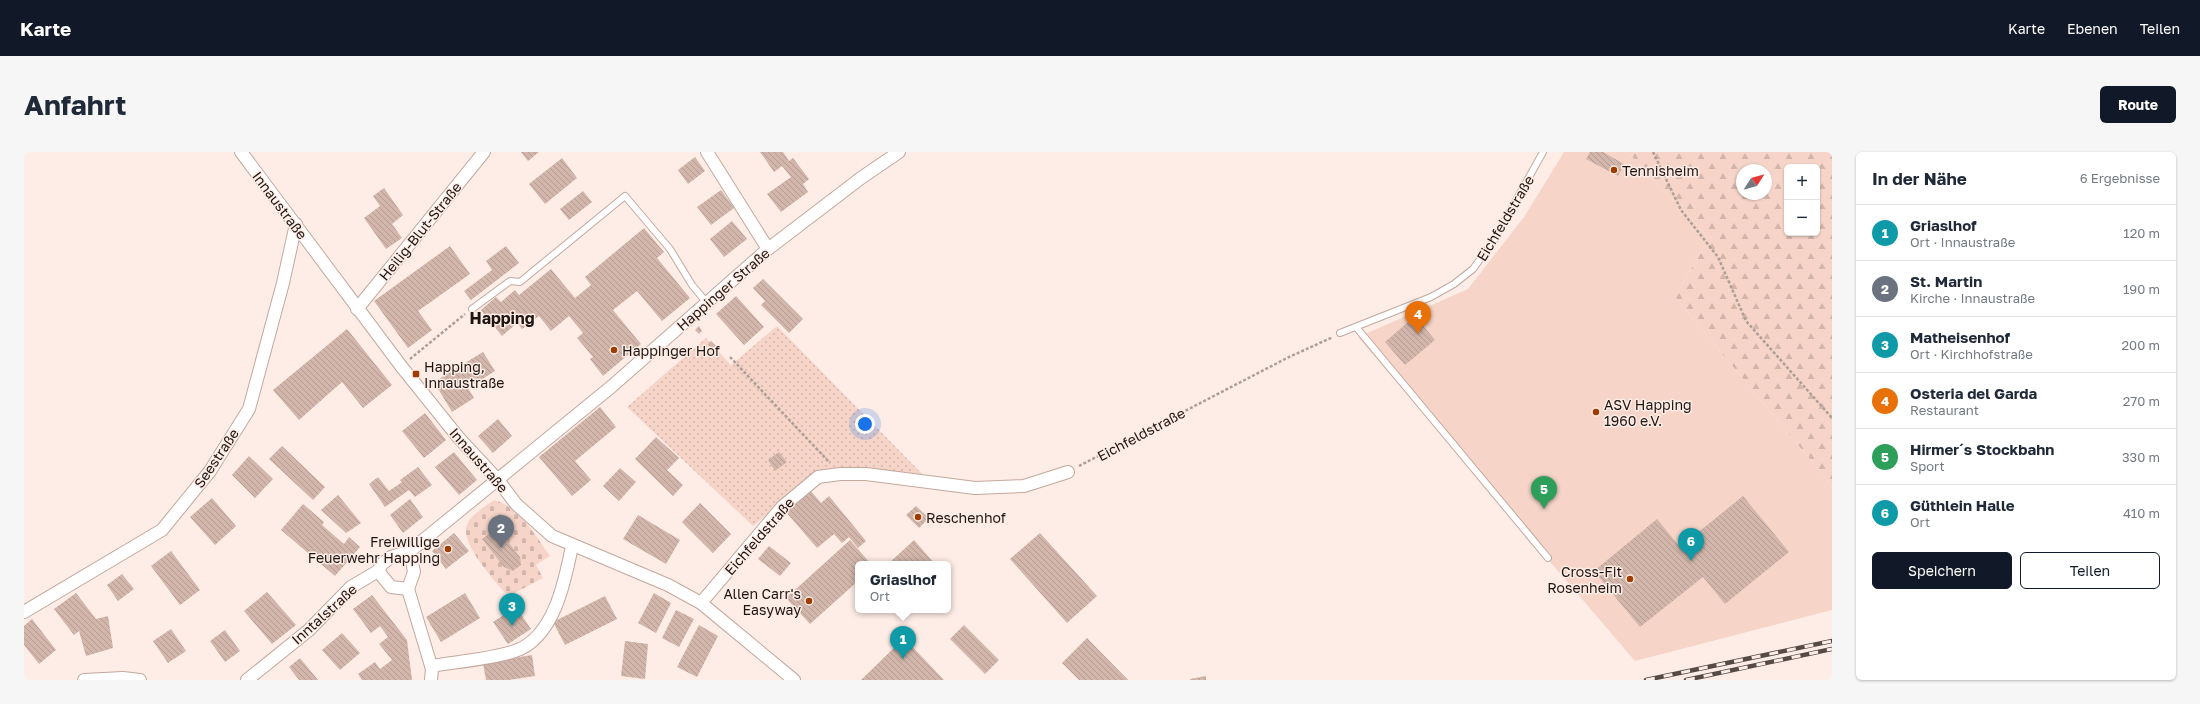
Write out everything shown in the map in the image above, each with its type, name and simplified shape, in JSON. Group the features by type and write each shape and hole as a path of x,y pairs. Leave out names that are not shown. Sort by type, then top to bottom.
{"street":[{"name":"Innaustraße","path":"241,152 401,366 458,437 498,480 516,504 552,536 572,546 668,584 701,603 794,680"},
{"name":"Heilig-Blut-Straße","path":"357,309 484,152"},
{"path":"707,152 768,249"},
{"name":"Happinger Straße","path":"498,480 611,386 768,249 861,178 899,152"},
{"name":"Seestraße","path":"24,612 162,530 210,471 249,409 283,283 296,224"},
{"name":"Eichfeldstraße","path":"701,603 782,507 818,477 840,474 866,474 975,488 1024,486 1068,472"},
{"name":"Inntalstraße","path":"247,680 309,630 351,587 378,571 382,564 391,557 410,551 498,480"},
{"path":"431,666 516,651 538,637 558,601 572,546"},
{"path":"410,551 414,572 408,589 431,666 431,680"},
{"path":"378,571 391,587 408,589"},
{"path":"84,680 123,678 140,680"}],"lane":[{"name":"Eichfeldstraße","path":"1340,333 1431,297 1454,284 1473,269 1494,240 1544,152"},
{"path":"472,309 510,280 520,282 625,196 670,249 692,285 707,303"},
{"path":"1356,327 1548,558"}],"path":[{"path":"1653,152 1681,210 1718,257 1746,321 1832,418"},
{"path":"401,366 472,309"},
{"name":"Eichfeldstraße","path":"1068,472 1287,358 1340,333"},
{"path":"730,357 840,474"}],"green space":[{"name":"ASV Happing 1960 e.V.","path":"1564,152 1627,152 1709,238 1675,297 1832,486 1832,610 1635,661 1358,337 1468,289 1524,217"},
{"path":"1627,152 1832,152 1832,486 1675,297 1709,238"},
{"path":"777,326 926,478 815,474 753,526 627,407 706,338 731,365"},
{"path":"494,500 504,504 519,515 550,556 536,565 543,578 513,594 505,593 486,570 473,551 468,541 466,532 467,525 472,517"}],"building":[{"path":"521,152 539,152 528,161"},
{"path":"760,152 783,152 789,161 793,158 809,179 803,184 808,192 781,212 767,194 791,177 782,166 774,172"},
{"name":"Tennisheim","path":"1590,152 1603,152 1624,164 1618,176 1586,159"},
{"path":"695,157 705,171 688,184 678,170"},
{"path":"562,158 577,178 545,204 529,184"},
{"path":"384,188 403,215 392,224 402,238 386,249 364,218 380,206 373,196"},
{"path":"721,190 734,208 711,225 697,207"},
{"path":"583,191 592,202 569,220 560,209"},
{"path":"732,221 747,239 724,257 710,239"},
{"path":"644,228 664,252 657,258 690,298 662,321 637,291 613,310 641,344 603,376 590,359 593,357 577,338 583,333 569,316 551,331 539,316 522,329 517,323 502,336 481,310 496,297 501,302 515,290 519,295 551,269 575,298 591,285 585,277"},
{"path":"450,246 470,274 418,311 432,330 408,348 374,301"},
{"path":"506,246 519,263 471,300 464,291 492,270 486,261"},
{"path":"763,279 803,319 789,333 761,305 765,301 753,288"},
{"path":"736,296 764,327 744,345 716,314"},
{"path":"1415,316 1435,340 1405,365 1385,342"},
{"path":"699,326 702,331 699,334 695,330"},
{"path":"347,329 392,385 363,408 342,382 299,420 273,390"},
{"path":"711,341 716,346 712,350 708,344"},
{"path":"483,352 495,371 468,388 474,398 452,412 434,382"},
{"path":"600,407 616,427 575,461 591,480 572,496 539,457"},
{"path":"425,413 446,440 424,458 402,431"},
{"path":"498,419 512,436 493,453 478,436"},
{"path":"656,437 679,458 667,470 683,485 673,496 635,459"},
{"path":"282,446 325,487 313,500 269,459"},
{"path":"454,452 477,480 459,495 435,467"},
{"path":"779,452 787,462 775,471 768,460"},
{"path":"249,456 273,479 255,498 232,475"},
{"path":"418,467 432,485 415,497 409,490 385,507 369,484 378,477 389,491 402,482 400,480"},
{"path":"620,468 636,482 619,501 603,486"},
{"path":"811,491 821,503 829,496 866,541 858,548 849,537 842,543 834,534 817,548 786,512"},
{"path":"338,495 361,523 346,533 321,510"},
{"path":"1743,496 1789,552 1725,604 1703,577 1640,627 1594,571 1657,519 1680,547"},
{"path":"212,498 236,526 215,545 190,517"},
{"path":"410,499 423,517 403,533 390,515"},
{"path":"700,503 731,534 713,553 682,522"},
{"path":"303,504 324,522 322,525 344,544 349,537 360,547 335,576 281,530"},
{"name":"Reschenhof","path":"916,506 929,518 919,528 906,515"},
{"path":"638,515 680,540 666,564 623,539"},
{"path":"497,528 520,557 521,565 513,571 504,567 482,539"},
{"path":"454,533 469,551 446,569 432,551"},
{"path":"1040,533 1097,596 1067,623 1010,559"},
{"path":"850,540 868,561 855,561 855,584 810,624 786,598"},
{"path":"914,540 932,561 891,561"},
{"path":"769,546 791,563 780,576 758,559"},
{"path":"171,551 200,590 180,605 151,566"},
{"path":"122,574 134,589 118,601 107,585"},
{"path":"267,592 296,625 272,644 244,611"},
{"path":"76,593 96,619 108,616 113,648 86,656 79,631 74,635 54,609"},
{"path":"465,593 480,618 441,642 426,617"},
{"path":"654,593 671,603 656,633 638,623"},
{"path":"372,595 407,640 412,680 362,680 358,674 375,662 380,669 392,660 379,644 388,637 380,626 371,633 353,609"},
{"path":"605,596 617,619 565,645 553,622"},
{"path":"516,607 531,629 508,644 493,622"},
{"path":"676,610 694,619 679,647 662,638"},
{"path":"32,619 56,650 39,664 24,645 24,626"},
{"path":"699,625 718,636 697,677 677,667"},
{"path":"964,625 999,660 985,674 950,639"},
{"path":"171,629 186,651 168,663 153,641"},
{"path":"225,630 240,651 225,662 210,641"},
{"path":"342,633 360,653 340,670 322,650"},
{"path":"904,638 944,680 861,680"},
{"path":"1087,638 1128,680 1079,680 1062,663"},
{"path":"625,641 648,644 645,679 621,676"},
{"path":"532,655 535,676 509,680 486,680 483,663"},
{"path":"300,658 318,680 299,680 289,667"},
{"path":"1206,676 1206,680 1190,680 1190,679"}],"railway":[{"path":"1646,680 1832,641"},
{"path":"1686,680 1832,649"}],"place":[{"name":"Tennisheim","path":"1614,170"},
{"name":"Osteria del Garda","path":"1418,334"},
{"name":"Happinger Hof","path":"614,350"},
{"name":"Happing, Innaustraße","path":"416,374"},
{"name":"ASV Happing 1960 e.V.","path":"1596,412"},
{"name":"Hirmer´s Stockbahn","path":"1544,509"},
{"name":"Reschenhof","path":"918,517"},
{"name":"St. Martin","path":"501,548"},
{"name":"Freiwillige Feuerwehr Happing","path":"448,549"},
{"name":"Güthlein Halle","path":"1691,561"},
{"name":"Cross-Fit Rosenheim","path":"1630,579"},
{"name":"Allen Carr's Easyway","path":"809,601"},
{"name":"Matheisenhof","path":"512,626"},
{"name":"Griaslhof","path":"903,659"}],"district":[{"name":"Happing","path":"502,318"}]}
